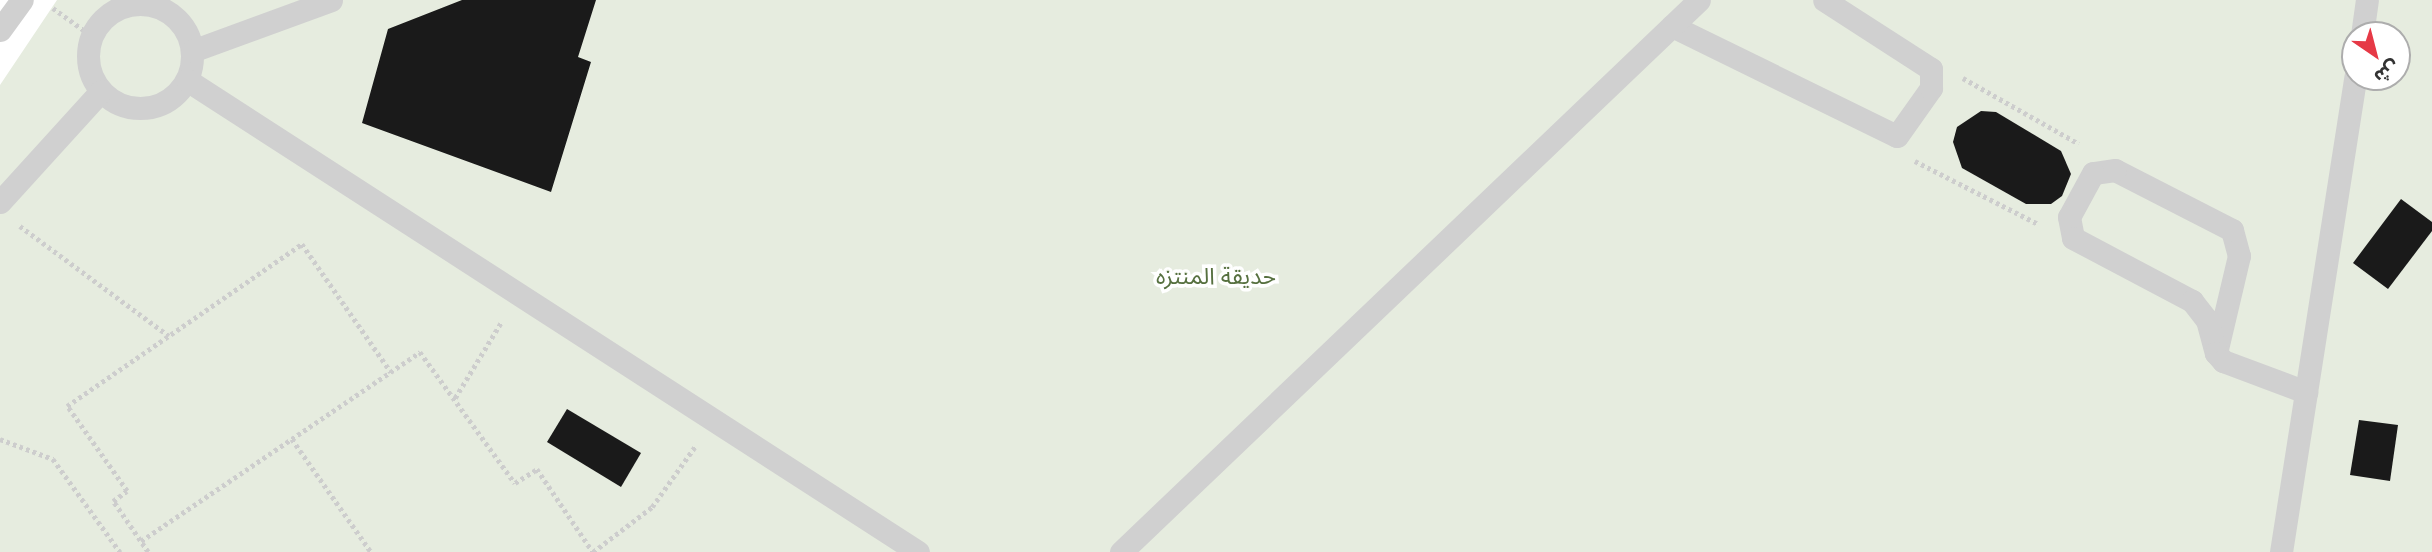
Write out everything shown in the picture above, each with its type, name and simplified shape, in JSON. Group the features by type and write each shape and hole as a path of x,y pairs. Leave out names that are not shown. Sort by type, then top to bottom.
{"lane":[{"path":"0,30 22,0"},
{"path":"192,51 331,0"},
{"path":"1121,552 1699,0"},
{"path":"1672,26 1889,137 1908,127 1932,74 1924,62 1824,0"},
{"path":"2364,21 2367,0"},
{"path":"132,5 177,7 192,51 187,80 167,101 139,109 101,90 89,66 92,36 107,16 132,5"},
{"path":"187,80 918,552"},
{"path":"6,211 101,90"},
{"path":"2281,552 2353,91"},
{"path":"2216,353 2239,256 2232,230 2115,170 2098,170 2067,224 2080,242 2192,301 2207,320 2216,353 2232,366 2306,391"}],"path":[{"path":"52,8 92,36"},
{"path":"1932,74 1984,86 2063,131 2098,170"},
{"path":"1889,137 1918,163 2020,220 2067,224"},
{"path":"6,211 169,336"},
{"path":"148,552 113,501 127,491 67,406 302,244 391,372"},
{"path":"455,398 518,293"},
{"path":"141,541 420,352 515,483 537,469 593,552 652,507 710,417"},
{"path":"0,439 53,459 120,552"},
{"path":"292,439 371,552"}],"green space":[{"name":"حديقة المنتزه","path":"57,0 2432,0 2432,552 0,552 0,85"}],"building":[{"path":"462,0 596,0 578,57 591,62 551,192 362,123 388,29"},
{"path":"1981,111 1996,112 2061,151 2071,174 2062,196 2051,204 2026,204 1962,168 1953,142 1957,127"},
{"path":"2401,199 2432,222 2432,231 2388,289 2353,263"},
{"path":"567,409 641,453 621,487 547,442"},
{"path":"2359,420 2398,425 2390,481 2350,475"}]}
